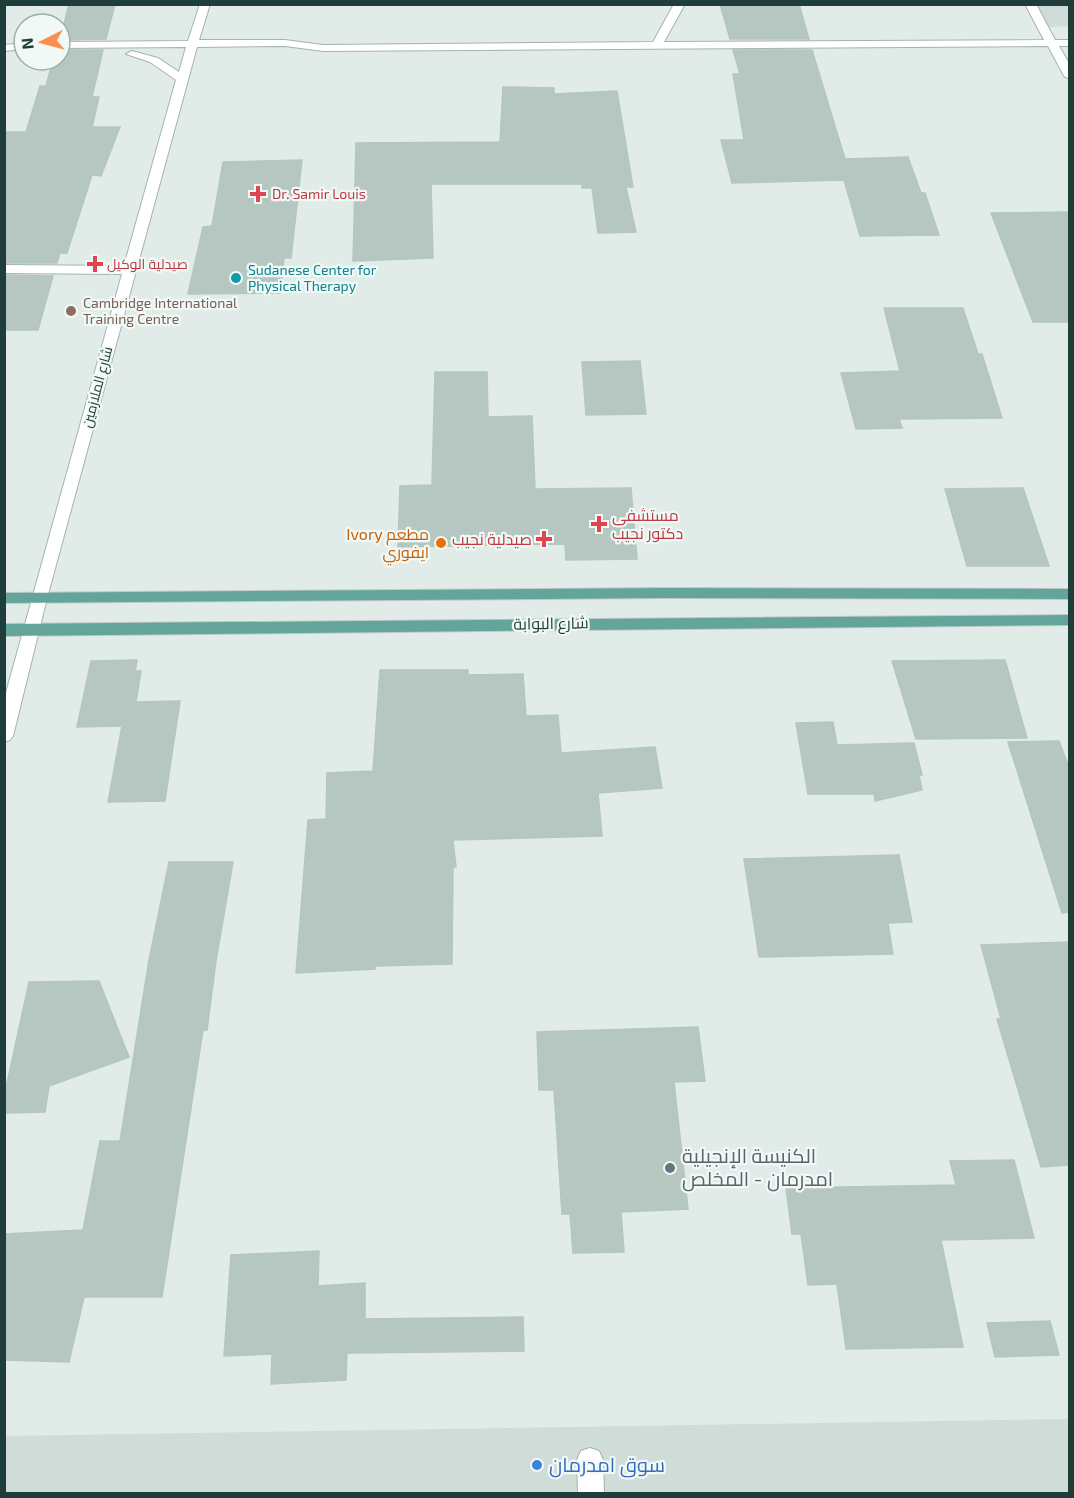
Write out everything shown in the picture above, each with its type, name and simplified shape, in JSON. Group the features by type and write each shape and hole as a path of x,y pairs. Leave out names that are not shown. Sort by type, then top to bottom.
{"main road":[{"name":"شارع البوابة","path":"4,598 664,593 1070,594"},
{"name":"شارع البوابة","path":"4,630 1070,620"}],"street":[{"name":"شارع الملازمين","path":"4,736 39,598 129,270 190,49 205,4"},
{"path":"656,47 680,4"},
{"path":"1030,4 1070,76"},
{"path":"72,45 280,52 323,48 1070,43"},
{"path":"72,53 132,54 190,49"},
{"path":"132,54 154,60 182,79"},
{"path":"4,269 129,270"},
{"path":"590,1460 591,1494"}],"shaded area":[{"path":"1034,5 1069,5 1069,26 1047,27"},
{"name":"سوق امدرمان","path":"1069,1419 1069,1493 5,1493 4,1436"}],"building":[{"path":"69,4 115,4 106,39 72,40 72,12 67,12"},
{"path":"720,4 799,4 809,39 730,39"},
{"path":"72,50 103,50 92,97 99,97 92,127 120,127 101,176 92,175 67,253 60,253 57,263 4,263 4,132 26,132 40,86 46,86 50,72 72,72"},
{"path":"733,50 812,50 845,159 908,157 921,193 925,193 939,235 860,236 844,180 732,183 721,140 744,140 733,74 740,74"},
{"path":"503,87 554,88 554,94 617,91 633,187 626,187 636,232 598,233 592,188 582,188 582,184 431,184 433,258 353,261 356,143 500,142"},
{"path":"302,160 291,258 284,258 280,293 188,294 203,227 212,226 223,162"},
{"path":"1070,212 1070,322 1033,322 991,213"},
{"path":"4,275 53,276 38,330 4,330"},
{"path":"884,308 963,308 978,354 982,354 1002,418 899,419 902,428 856,429 841,373 900,371"},
{"path":"640,361 646,414 586,415 582,362"},
{"path":"435,372 487,372 488,417 532,416 535,489 631,488 637,559 566,560 565,544 398,547 400,486 432,485"},
{"path":"1023,488 1049,566 967,566 945,489"},
{"path":"137,660 135,671 141,671 136,702 180,701 165,801 108,802 122,726 77,727 91,661"},
{"path":"1005,660 1027,738 916,739 892,661"},
{"path":"380,670 468,670 468,675 523,674 526,716 558,715 561,753 655,747 662,788 598,793 602,836 453,840 456,867 453,867 452,964 375,966 375,969 296,973 308,820 326,819 327,773 373,771"},
{"path":"833,722 837,745 914,743 922,775 919,775 922,790 875,801 874,794 808,794 796,723"},
{"path":"1059,741 1070,770 1070,912 1062,913 1008,742"},
{"path":"899,855 912,922 888,923 893,954 759,957 744,859"},
{"path":"169,862 233,862 207,1030 203,1030 162,1297 84,1297 69,1362 4,1360 4,1234 83,1230 100,1141 120,1141 149,960"},
{"path":"1070,942 1070,1165 1041,1167 997,1019 1001,1019 981,945"},
{"path":"99,981 129,1057 49,1086 45,1112 4,1113 4,1097 29,982"},
{"path":"698,1027 705,1081 674,1082 688,1209 621,1212 624,1252 573,1253 570,1214 562,1214 554,1090 539,1090 537,1032"},
{"path":"1014,1160 1034,1238 941,1240 963,1347 846,1349 837,1284 808,1285 801,1234 792,1234 786,1188 956,1185 950,1161"},
{"path":"319,1251 318,1286 365,1283 365,1319 523,1317 524,1351 347,1353 346,1380 271,1384 272,1354 224,1356 231,1255"},
{"path":"1050,1321 1059,1355 995,1357 987,1323"}],"place":[{"name":"Dr. Samir Louis","path":"258,194"},
{"name":"صيدلية الوكيل","path":"95,264"},
{"name":"Sudanese Center for Physical Therapy","path":"236,278"},
{"name":"Cambridge International Training Centre","path":"71,311"},
{"name":"مستشفى دكتور نجيب","path":"599,524"},
{"name":"صيدلية نجيب","path":"544,539"},
{"name":"Ivory مطعم ايفوري","path":"441,543"},
{"name":"الكنيسة الإنجيلية امدرمان - المخلص","path":"670,1168"},
{"name":"سوق امدرمان","path":"537,1465"}]}
